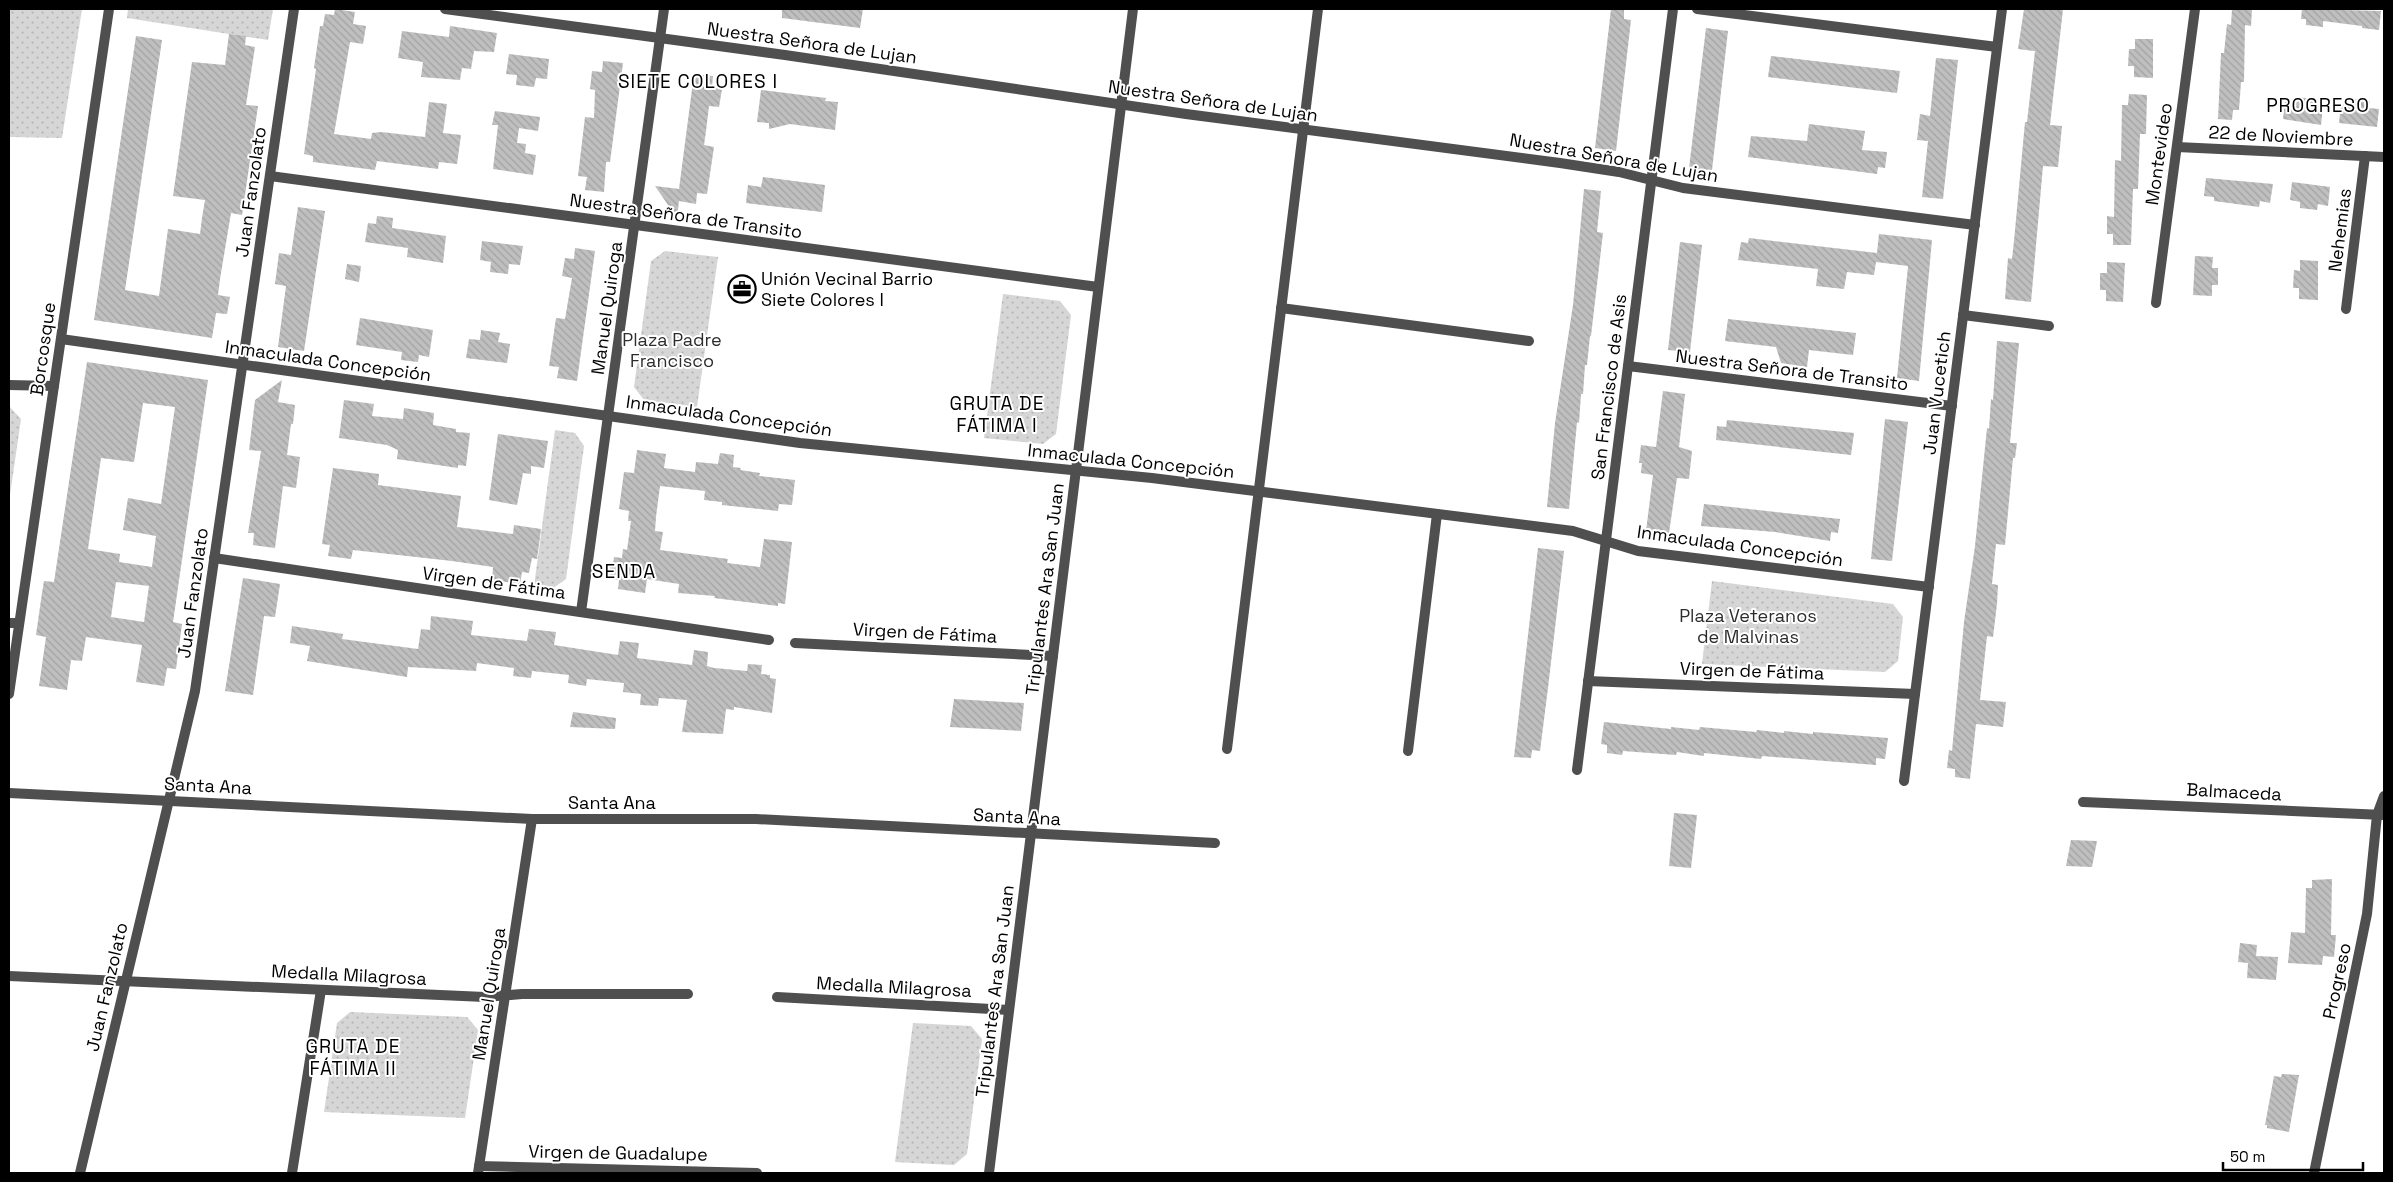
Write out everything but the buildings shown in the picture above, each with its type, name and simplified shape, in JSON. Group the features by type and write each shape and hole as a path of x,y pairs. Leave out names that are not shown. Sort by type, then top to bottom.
{"street":[{"name":"Borcosque","path":"9,694 14,623 54,386 109,9"},
{"name":"Juan Fanzolato","path":"80,1173 195,692 294,9"},
{"name":"Nuestra Señora de Lujan","path":"446,9 1121,105 1560,163 1619,172 1683,188 1975,225"},
{"name":"Manuel Quiroga","path":"581,612 664,9"},
{"name":"Tripulantes Ara San Juan","path":"989,1173 1133,9"},
{"path":"1227,749 1318,9"},
{"name":"San Francisco de Asis","path":"1577,770 1672,9"},
{"path":"1697,9 1998,47"},
{"name":"Juan Vucetich","path":"1904,781 2002,9"},
{"name":"Montevideo","path":"2156,303 2195,9"},
{"name":"22 de Noviembre","path":"2176,147 2384,157"},
{"name":"Nehemias","path":"2346,308 2365,156"},
{"name":"Nuestra Señora de Transito","path":"270,176 1098,287"},
{"path":"1281,308 1529,341"},
{"path":"1963,315 2049,326"},
{"name":"Inmaculada Concepción","path":"61,340 808,444 1076,470 1574,531 1638,551 1929,587"},
{"name":"Nuestra Señora de Transito","path":"1628,366 1952,406"},
{"path":"9,385 54,386"},
{"path":"1408,751 1437,514"},
{"name":"Virgen de Fátima","path":"214,558 769,640"},
{"name":"Virgen de Fátima","path":"796,643 1053,656"},
{"name":"Virgen de Fátima","path":"1588,681 1915,694"},
{"name":"Santa Ana","path":"9,793 532,819 756,820 1215,843"},
{"name":"Progreso","path":"2314,1173 2367,914 2384,796"},
{"name":"Balmaceda","path":"2083,802 2381,815"},
{"name":"Manuel Quiroga","path":"478,1170 532,819"},
{"name":"Medalla Milagrosa","path":"9,976 485,997 688,994"},
{"path":"292,1173 321,990"},
{"name":"Medalla Milagrosa","path":"777,997 1009,1010"},
{"name":"Virgen de Guadalupe","path":"478,1170 756,1173"}],"green space":[{"path":"9,9 82,9 62,138 9,137"},
{"path":"128,9 273,9 268,40 127,18"},
{"name":"Plaza Padre Francisco","path":"665,251 718,257 697,407 644,400 634,387 651,261"},
{"path":"1003,294 1060,301 1071,315 1056,434 1043,444 984,438"},
{"path":"9,406 21,419 9,502"},
{"path":"555,430 575,433 584,446 566,579 552,589 534,586"},
{"name":"Plaza Veteranos de Malvinas","path":"1712,581 1893,604 1903,617 1898,661 1885,672 1702,664"},
{"path":"350,1012 467,1017 478,1030 465,1118 324,1112 337,1023"},
{"path":"913,1023 971,1026 982,1039 967,1154 954,1165 895,1162"}],"place":[{"name":"Unión Vecinal Barrio Siete Colores I","path":"742,289"}],"district":[{"name":"SIETE COLORES I","path":"698,81"},
{"name":"PROGRESO","path":"2318,105"},
{"name":"GRUTA DE FÁTIMA I","path":"997,414"},
{"name":"SENDA","path":"624,571"},
{"name":"GRUTA DE FÁTIMA II","path":"353,1057"}]}
